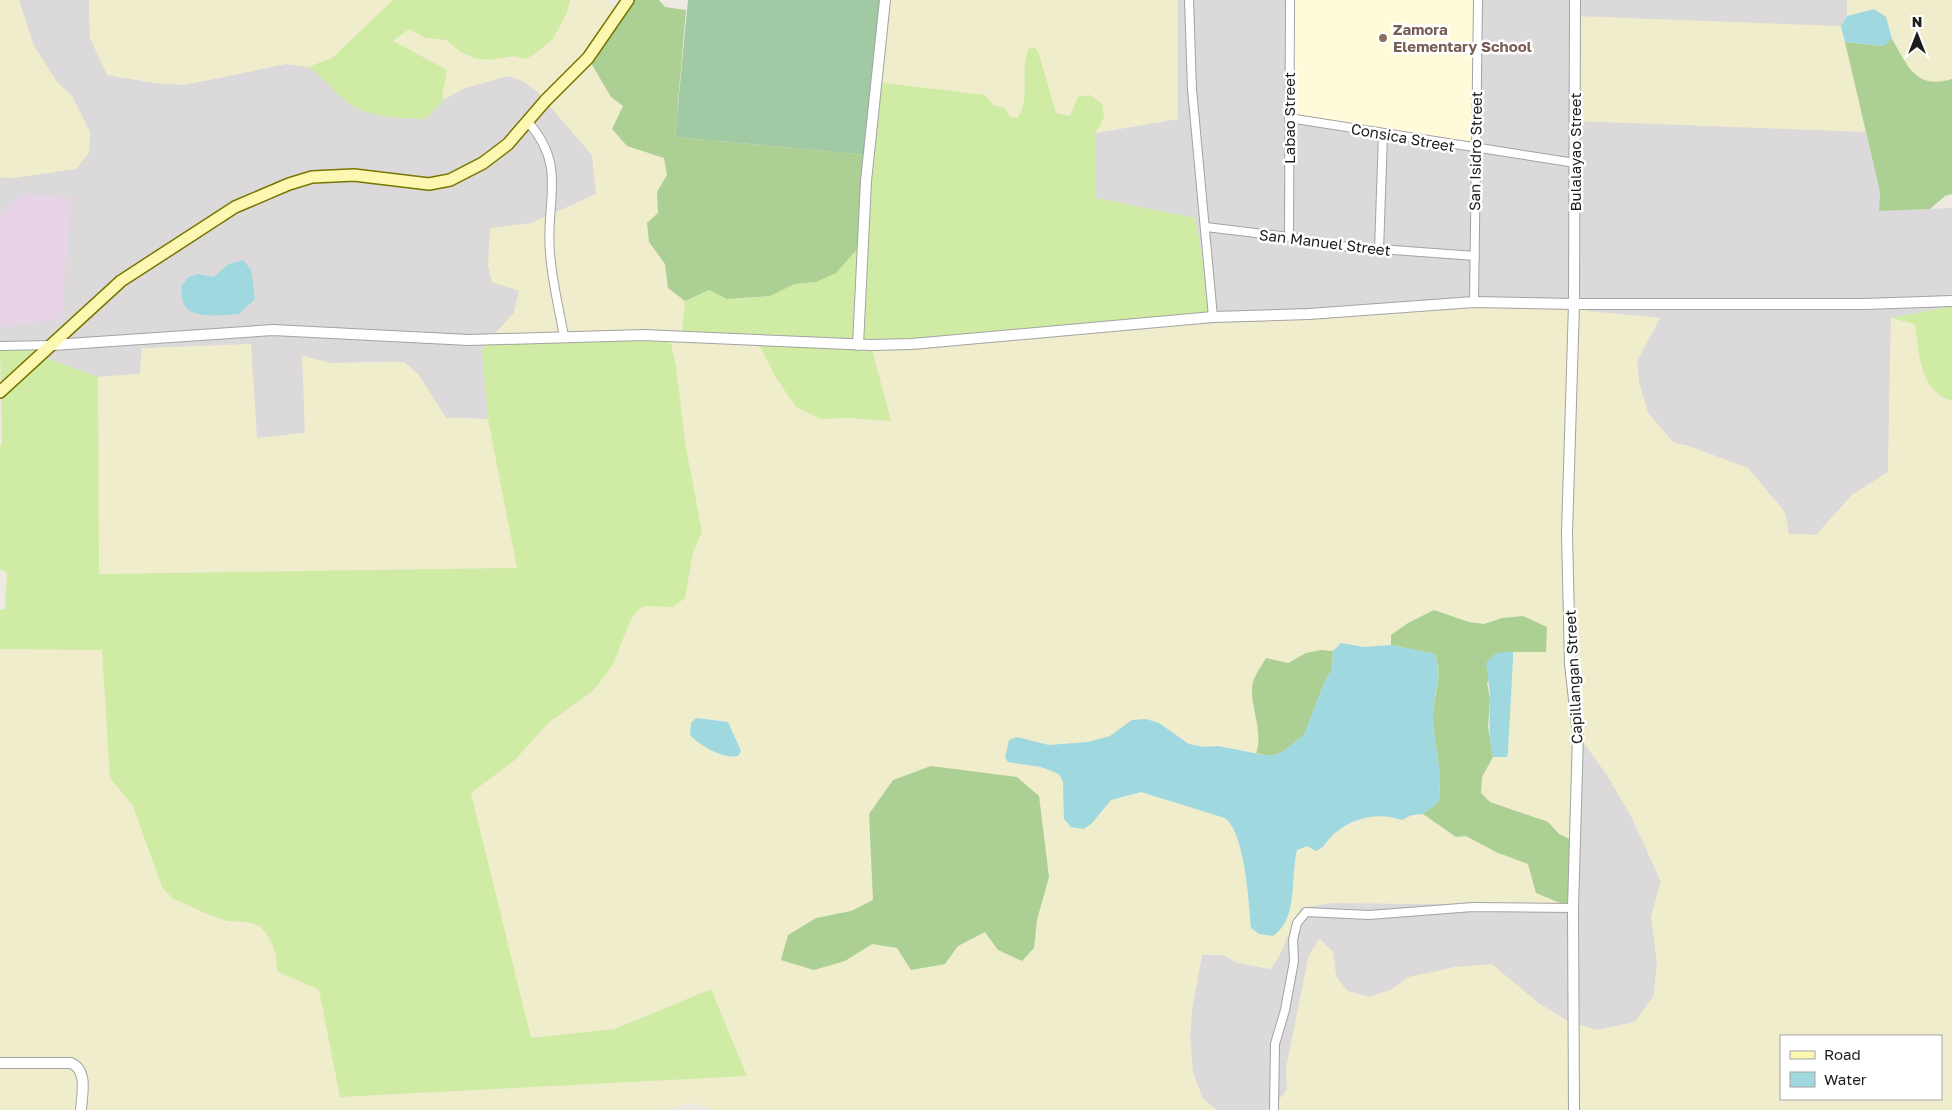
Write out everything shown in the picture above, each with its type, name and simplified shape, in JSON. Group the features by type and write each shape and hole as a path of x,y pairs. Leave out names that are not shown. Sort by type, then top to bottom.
{"main road":[{"path":"0,392 121,281 234,207 289,184 312,178 354,174 429,184 450,180 483,163 508,144 588,58 624,5"}],"street":[{"path":"858,345 866,174 885,0"},
{"path":"1189,0 1192,89 1213,316"},
{"name":"Labao Street","path":"1289,237 1290,0"},
{"name":"San Isidro Street","path":"1474,302 1478,0"},
{"name":"Bulalayao Street","path":"1574,304 1575,0"},
{"name":"Consica Street","path":"1289,118 1575,164"},
{"path":"528,122 542,138 553,177 548,232 550,255 564,336"},
{"path":"1379,250 1383,133"},
{"name":"San Manuel Street","path":"1206,228 1289,237 1339,246 1475,256"},
{"path":"0,346 53,345 273,330 469,340 564,336 669,335 858,345 912,344 1213,316 1309,314 1474,302 1865,304 1952,301"},
{"name":"Capillangan Street","path":"1574,304 1567,533 1570,664 1578,735 1572,908 1574,1110"},
{"path":"1274,1110 1275,1044 1286,1010 1294,961 1293,940 1297,923 1306,912 1368,914 1473,907 1572,908"},
{"path":"0,1063 71,1063 76,1065 82,1073 81,1110"}],"shaded area":[{"path":"0,0 19,0 33,44 57,82 72,96 90,132 89,153 76,169 13,178 0,177"},
{"path":"19,0 89,0 90,38 108,75 155,83 184,85 286,64 308,67 320,74 347,102 424,119 445,99 462,89 508,76 521,80 537,91 592,155 596,194 532,223 490,229 519,291 514,313 482,349 488,419 446,418 419,375 404,362 330,363 303,356 305,433 257,438 142,348 140,374 98,377 40,356 0,346 0,177 14,178 89,153 90,132 72,96 57,82 33,44"},
{"path":"89,0 393,0 332,58 308,67 286,64 184,85 155,83 107,75 90,38"},
{"path":"570,0 602,0 621,10 596,75 611,97 623,106 617,117 648,152 664,158 668,175 657,192 658,213 649,242 665,264 668,288 685,301 682,336 757,340 775,376 820,419 849,418 890,421 871,345 1474,302 1574,304 1587,311 1660,318 1637,361 1639,382 1648,413 1674,443 1689,446 1748,468 1785,512 1789,534 1816,535 1852,495 1888,472 1891,318 1915,324 1920,363 1941,398 1952,401 1952,1110 1268,1110 1274,1107 1287,1089 1286,1069 1309,955 1320,939 1333,952 1336,976 1347,991 1369,997 1391,990 1409,977 1455,967 1492,964 1537,1002 1569,1022 1597,1030 1635,1022 1654,995 1657,962 1651,917 1661,881 1631,816 1607,775 1579,736 1574,841 1559,834 1548,822 1490,802 1481,793 1482,777 1493,757 1506,757 1508,751 1513,652 1546,651 1502,618 1484,624 1454,618 1420,616 1392,635 1391,645 1364,647 1341,643 1333,651 1321,650 1306,653 1288,663 1255,720 1260,731 1260,745 1256,753 1218,746 1203,747 1189,744 1159,723 1132,720 1110,736 1088,742 1049,745 1017,737 1019,764 1053,770 1059,774 1063,782 1063,811 1092,823 1111,800 1142,792 1225,818 1233,824 1244,865 1251,928 1286,921 1297,850 1307,846 1316,851 1322,849 1330,837 1344,828 1373,815 1387,815 1402,820 1412,815 1423,814 1435,824 1466,836 1496,852 1528,864 1536,893 1573,908 1457,904 1331,903 1301,908 1271,969 1238,963 1223,955 1202,955 1191,1011 1190,1039 1193,1073 1203,1099 1217,1110 717,1110 691,1103 665,1110 0,1110 0,649 102,650 110,778 133,806 162,887 172,898 207,914 227,921 248,922 261,927 270,939 276,955 277,971 319,990 340,1097 747,1076 711,989 615,1029 531,1039 471,793 515,760 548,723 593,691 612,666 631,619 637,611 645,606 673,607 690,581 693,552 702,532 685,442 676,366 490,339 514,313 519,291 492,282 488,266 490,228 532,223 596,194 592,155 537,91 521,80 507,76 462,89 445,99 442,98 444,89 434,61 392,42 409,29 425,38 446,40 501,59 515,56 525,59 532,56 553,39 567,12","holes":["696,718 722,720 731,726 735,739 724,755 694,740 690,735 691,723","893,780 1039,796 1049,877 1037,920 1034,948 998,950 985,932 958,946 945,964 911,970 897,948 872,944 781,960 789,935 816,919 851,911 873,900 869,814"]},
{"path":"885,0 1178,0 1178,119 1095,133 1104,118 1056,113 1038,51 1024,76 1024,108 1018,118 1011,117 1004,108 993,105 876,82"},
{"path":"1178,0 1847,0 1847,16 1841,26 1880,192 1879,211 1952,208 1952,306 1891,318 1888,472 1852,495 1816,535 1789,534 1689,446 1674,443 1648,413 1639,382 1637,361 1660,318 1587,311 1573,304 1213,317 1195,218 1096,198 1095,133 1178,119"},
{"name":"Zamora Elementary School","path":"1290,0 1478,0 1475,149 1289,118"},
{"path":"1847,0 1952,0 1952,79 1942,82 1925,81 1911,73 1892,39 1886,17 1874,9 1847,16"},
{"path":"1575,16 1841,26 1866,132 1575,121"},
{"path":"22,194 71,198 62,318 0,328 0,215"},
{"path":"251,344 257,438 305,433 302,356 330,363 404,362 419,375 446,418 488,419 518,568 99,574 98,377 140,374 142,348"},
{"path":"1578,735 1607,775 1631,816 1661,882 1651,917 1657,962 1654,995 1635,1022 1597,1030 1569,1022 1537,1002 1512,981 1428,974 1409,977 1391,990 1369,997 1347,991 1336,976 1333,952 1319,939 1309,955 1286,1069 1287,1089 1274,1107 1268,1110 1217,1110 1203,1099 1193,1073 1190,1039 1192,1011 1202,955 1223,955 1238,963 1271,969 1301,908 1331,903 1457,904"}],"green space":[{"path":"393,0 570,0 567,12 553,39 532,56 525,59 515,56 489,60 474,58 461,52 446,40 425,38 409,29 393,41 447,70 442,97 445,99 425,119 384,116 354,107 308,67 332,58"},
{"path":"628,0 659,0 665,7 686,10 675,137 868,155 857,249 836,273 816,282 795,284 770,296 727,299 709,290 685,301 668,288 665,264 649,242 647,223 658,213 657,192 667,175 664,158 627,146 612,129 623,106 611,97 588,58"},
{"path":"688,0 886,0 868,155 675,137"},
{"path":"1892,39 1908,66 1921,78 1939,82 1952,79 1952,194 1945,196 1930,209 1879,211 1880,192 1845,42 1883,46"},
{"path":"1034,47 1038,51 1056,113 1070,116 1078,97 1090,95 1102,104 1104,118 1095,134 1096,198 1195,218 1213,317 871,346 891,421 849,418 820,419 796,407 775,376 757,341 682,336 685,301 709,290 727,299 750,298 770,296 795,284 816,282 876,82 985,95 993,105 1004,108 1011,117 1018,118 1024,101 1026,57 1029,48"},
{"path":"1952,306 1952,401 1941,396 1927,380 1920,358 1915,324 1891,318"},
{"path":"669,335 676,366 685,442 702,532 693,552 685,598 673,607 645,606 637,611 631,619 612,666 593,691 548,723 515,760 471,793 531,1038 615,1029 711,989 747,1076 340,1097 319,990 277,971 276,955 270,939 261,927 248,922 227,921 207,914 172,898 162,887 133,806 110,778 102,650 0,649 0,610 5,609 7,573 0,569 0,446 2,443 0,346 53,345 40,356 98,377 99,574 517,568 488,419 482,349 490,339"},
{"path":"1434,610 1469,622 1484,624 1502,618 1523,616 1547,627 1546,652 1502,652 1487,683 1490,699 1488,727 1493,757 1482,777 1481,793 1490,802 1548,822 1559,834 1574,841 1573,908 1536,893 1528,864 1496,852 1466,836 1456,837 1423,814 1438,803 1440,792 1433,719 1438,680 1437,664 1435,654 1391,645 1391,635 1408,623"},
{"path":"1321,650 1333,651 1332,670 1325,681 1304,735 1281,753 1269,756 1256,753 1258,735 1252,687 1255,676 1266,658 1288,663 1306,653"},
{"path":"931,766 1017,777 1039,796 1049,877 1037,920 1034,948 1022,961 998,950 985,932 958,946 945,964 911,970 897,948 872,944 845,961 814,970 781,960 788,935 816,918 851,911 873,900 869,814 893,780"}],"water":[{"path":"1874,9 1886,17 1892,39 1883,46 1845,42 1841,26 1847,16"},
{"path":"243,260 251,270 255,299 239,314 213,316 188,310 184,304 181,287 188,277 198,274 214,277 227,265"},
{"path":"1341,643 1364,647 1391,645 1435,654 1438,680 1433,719 1440,781 1438,803 1423,814 1412,815 1402,820 1392,817 1373,816 1354,821 1337,831 1319,850 1316,851 1307,846 1297,850 1292,896 1287,919 1273,936 1259,934 1251,928 1245,869 1237,838 1232,826 1225,818 1141,792 1111,800 1092,823 1084,829 1071,827 1064,819 1063,782 1059,774 1041,767 1008,762 1005,758 1009,740 1017,737 1049,745 1088,742 1110,736 1132,720 1146,719 1159,723 1189,744 1203,747 1218,746 1269,756 1281,753 1304,735 1325,681 1332,670 1333,651"},
{"path":"1513,652 1508,751 1507,757 1493,757 1490,735 1490,694 1486,663 1495,654"},
{"path":"696,718 728,722 741,751 738,756 719,754 694,739 690,735 691,723"}],"place":[{"name":"Zamora Elementary School","path":"1383,38"}]}
